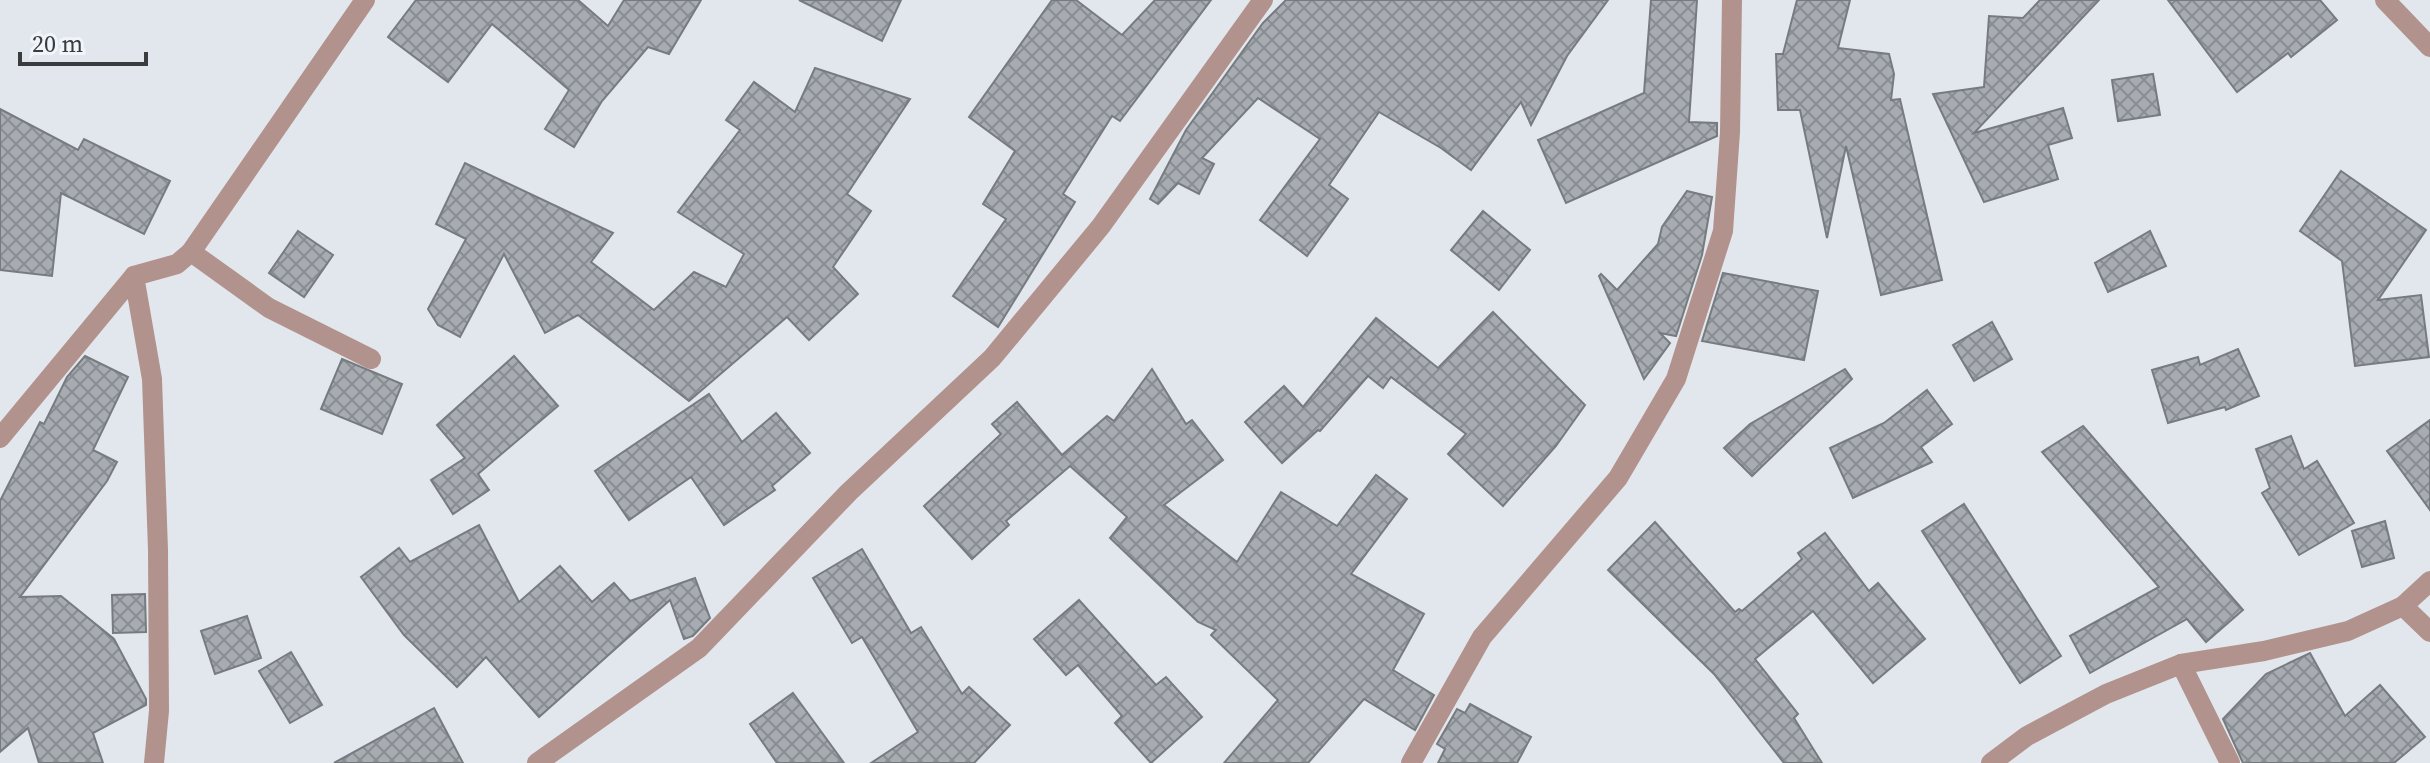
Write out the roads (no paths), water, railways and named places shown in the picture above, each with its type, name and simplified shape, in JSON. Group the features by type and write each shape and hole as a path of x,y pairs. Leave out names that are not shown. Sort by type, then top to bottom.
{"street":[{"path":"0,438 134,276 177,264 191,252 365,0"},
{"path":"537,763 699,648 849,492 992,358 1101,226 1263,0"},
{"path":"1411,763 1482,637 1618,478 1676,379 1723,231 1730,132 1732,0"},
{"path":"2385,0 2430,47"},
{"path":"191,252 269,308 371,359"},
{"path":"134,276 152,379 159,711 154,763"},
{"path":"1991,763 2027,736 2106,694 2181,664 2264,651 2348,631 2403,606 2430,581"},
{"path":"2403,606 2430,632"},
{"path":"2181,664 2230,763"}]}
